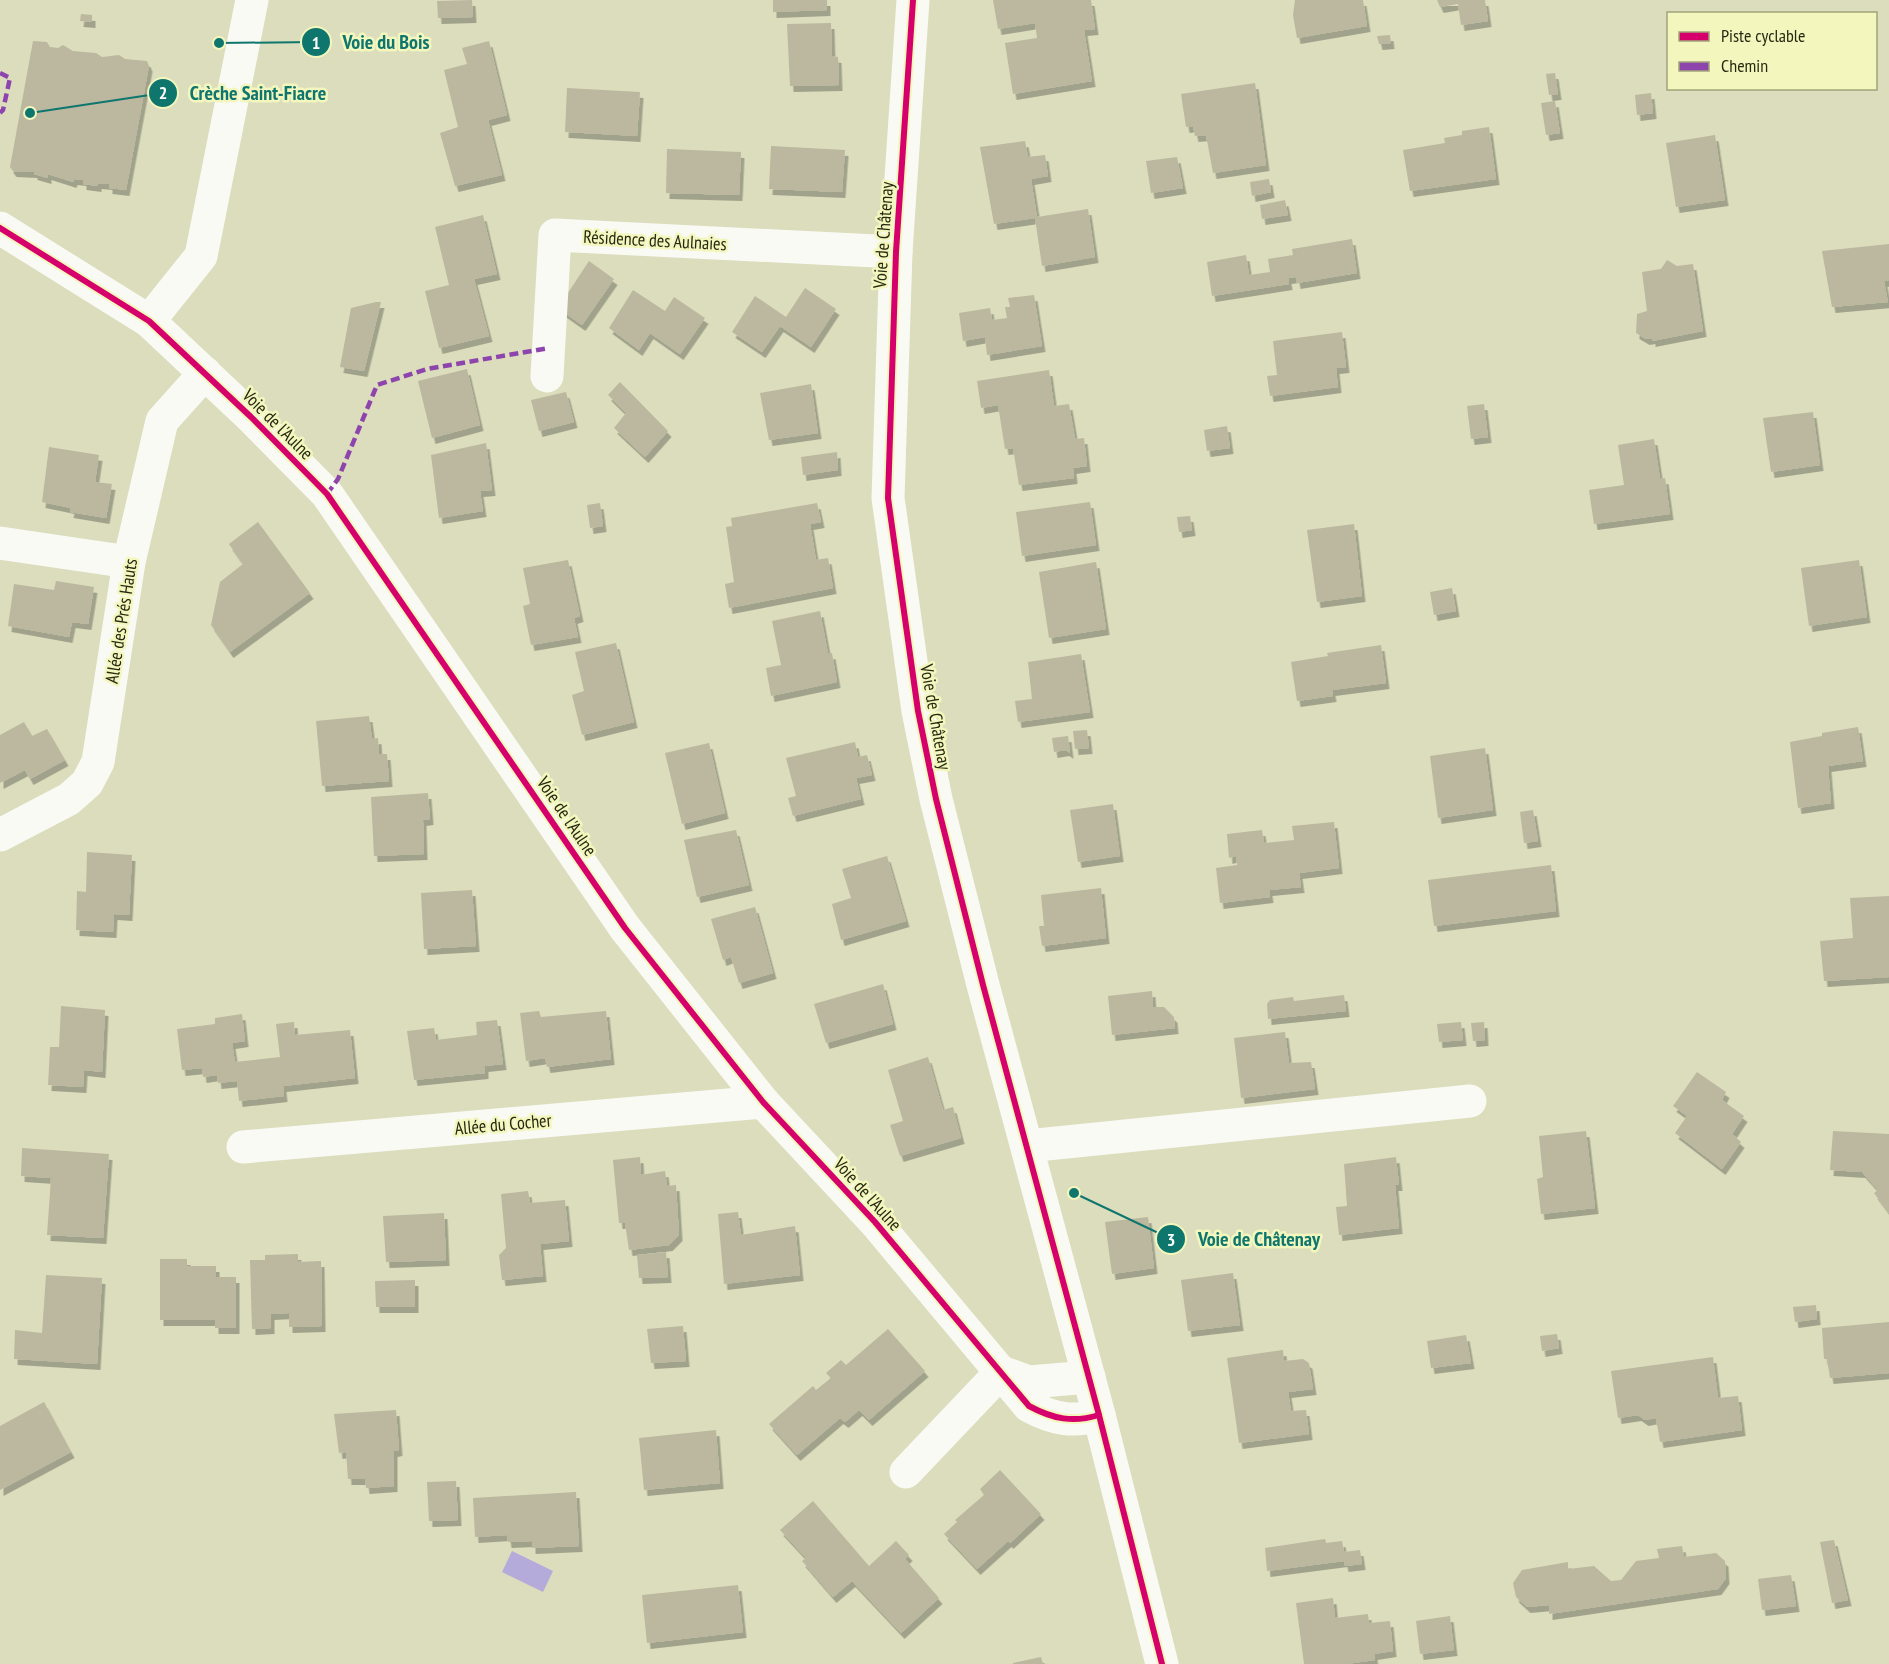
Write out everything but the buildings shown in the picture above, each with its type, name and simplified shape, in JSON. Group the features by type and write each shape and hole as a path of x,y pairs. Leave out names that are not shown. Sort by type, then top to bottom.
{"street":[{"path":"149,321 201,256 252,0"},
{"name":"Voie de Châtenay","path":"913,0 896,252 888,498 902,605 918,711 936,799 1099,1415 1162,1664"},
{"name":"Voie de l'Aulne","path":"0,228 149,321 327,494 625,928 763,1102 875,1222 1029,1406 1046,1415 1066,1420 1082,1420 1099,1415"},
{"name":"Résidence des Aulnaies","path":"547,375 555,235 896,252"},
{"name":"Allée des Prés Hauts","path":"0,835 69,799 87,783 98,762 129,562 162,421 205,373"},
{"path":"0,543 129,562"},
{"path":"1027,1146 1470,1101"},
{"name":"Allée du Cocher","path":"243,1147 763,1102"},
{"path":"906,1472 1001,1372 1029,1382 1089,1377"}],"shaded area":[{"path":"512,1551 553,1571 543,1592 502,1572"}],"marked path":[{"path":"0,73 10,78 3,110 0,113"},
{"path":"327,494 338,479 377,385 427,369 549,348"}],"cycle path":[{"path":"913,0 896,252 888,498 918,711 936,799 983,985 1099,1415 1162,1664"},
{"path":"0,228 149,321 251,417 327,494 625,928 763,1102 875,1222 1029,1406 1055,1417 1080,1419 1099,1415"}],"place":[{"name":"Voie du Bois","path":"219,43"},
{"name":"Crèche Saint-Fiacre","path":"30,113"},
{"name":"Voie de Châtenay","path":"1074,1193"}]}
